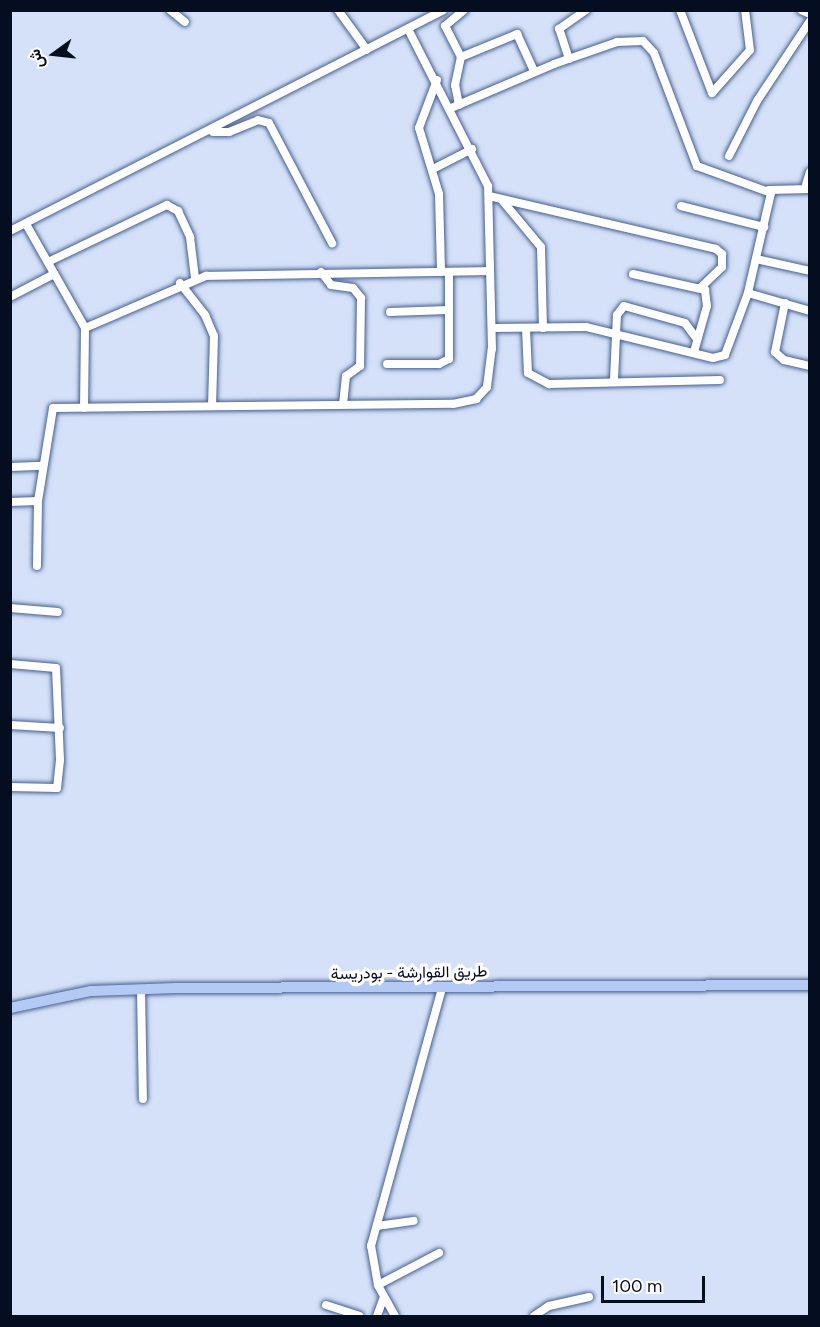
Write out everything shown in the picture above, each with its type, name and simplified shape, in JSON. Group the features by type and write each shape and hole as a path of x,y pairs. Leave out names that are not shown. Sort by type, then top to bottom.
{"main road":[{"name":"طريق القوارشة - بودريسة","path":"10,1008 91,991 141,989 810,985"}],"street":[{"path":"170,10 185,22"},
{"path":"338,10 367,50"},
{"path":"10,231 212,132 443,10"},
{"path":"455,107 455,85 462,57 446,26 464,10"},
{"path":"569,59 559,29 586,10"},
{"path":"680,10 712,93 750,50 745,10"},
{"path":"801,10 810,14"},
{"path":"729,156 756,101 810,21"},
{"path":"37,566 39,501 49,411 84,408 453,404 476,399 490,380 492,328 488,271 489,196 455,107 437,81 408,28"},
{"path":"462,57 517,34 534,71"},
{"path":"455,107 534,71 569,59 625,41 648,43 697,166 769,190 808,189 810,172"},
{"path":"387,364 446,362 448,310 434,169 419,128 437,81"},
{"path":"212,132 234,131 258,120 268,123 332,243"},
{"path":"434,169 472,149"},
{"path":"492,328 586,327 713,358 729,352 748,293 764,227 769,190"},
{"path":"489,196 716,249 722,254 722,267 701,287"},
{"path":"501,199 541,247 543,327"},
{"path":"48,262 167,205 178,211 190,237 195,278"},
{"path":"681,206 764,227"},
{"path":"26,224 85,328 84,408"},
{"path":"756,259 810,271"},
{"path":"85,328 195,278 321,272 488,271"},
{"path":"321,272 331,285 353,288 361,298 360,366 346,376 343,404"},
{"path":"10,297 54,274"},
{"path":"633,274 701,287 708,296 694,352"},
{"path":"180,283 206,315 214,336 212,406"},
{"path":"748,293 810,310"},
{"path":"785,303 775,352 784,360 810,366"},
{"path":"614,380 618,334 617,315 624,306 685,323 697,339"},
{"path":"390,312 448,310"},
{"path":"526,328 524,361 537,380 720,380"},
{"path":"10,466 43,466"},
{"path":"10,502 39,501"},
{"path":"10,608 58,612"},
{"path":"10,664 56,668 60,728 57,788 10,787"},
{"path":"10,725 60,728"},
{"path":"395,1317 378,1285 371,1246 442,988"},
{"path":"141,989 143,1099"},
{"path":"377,1226 414,1221"},
{"path":"378,1285 439,1253"},
{"path":"534,1317 549,1306 589,1297"},
{"path":"377,1317 384,1298"},
{"path":"326,1305 359,1317"}]}
